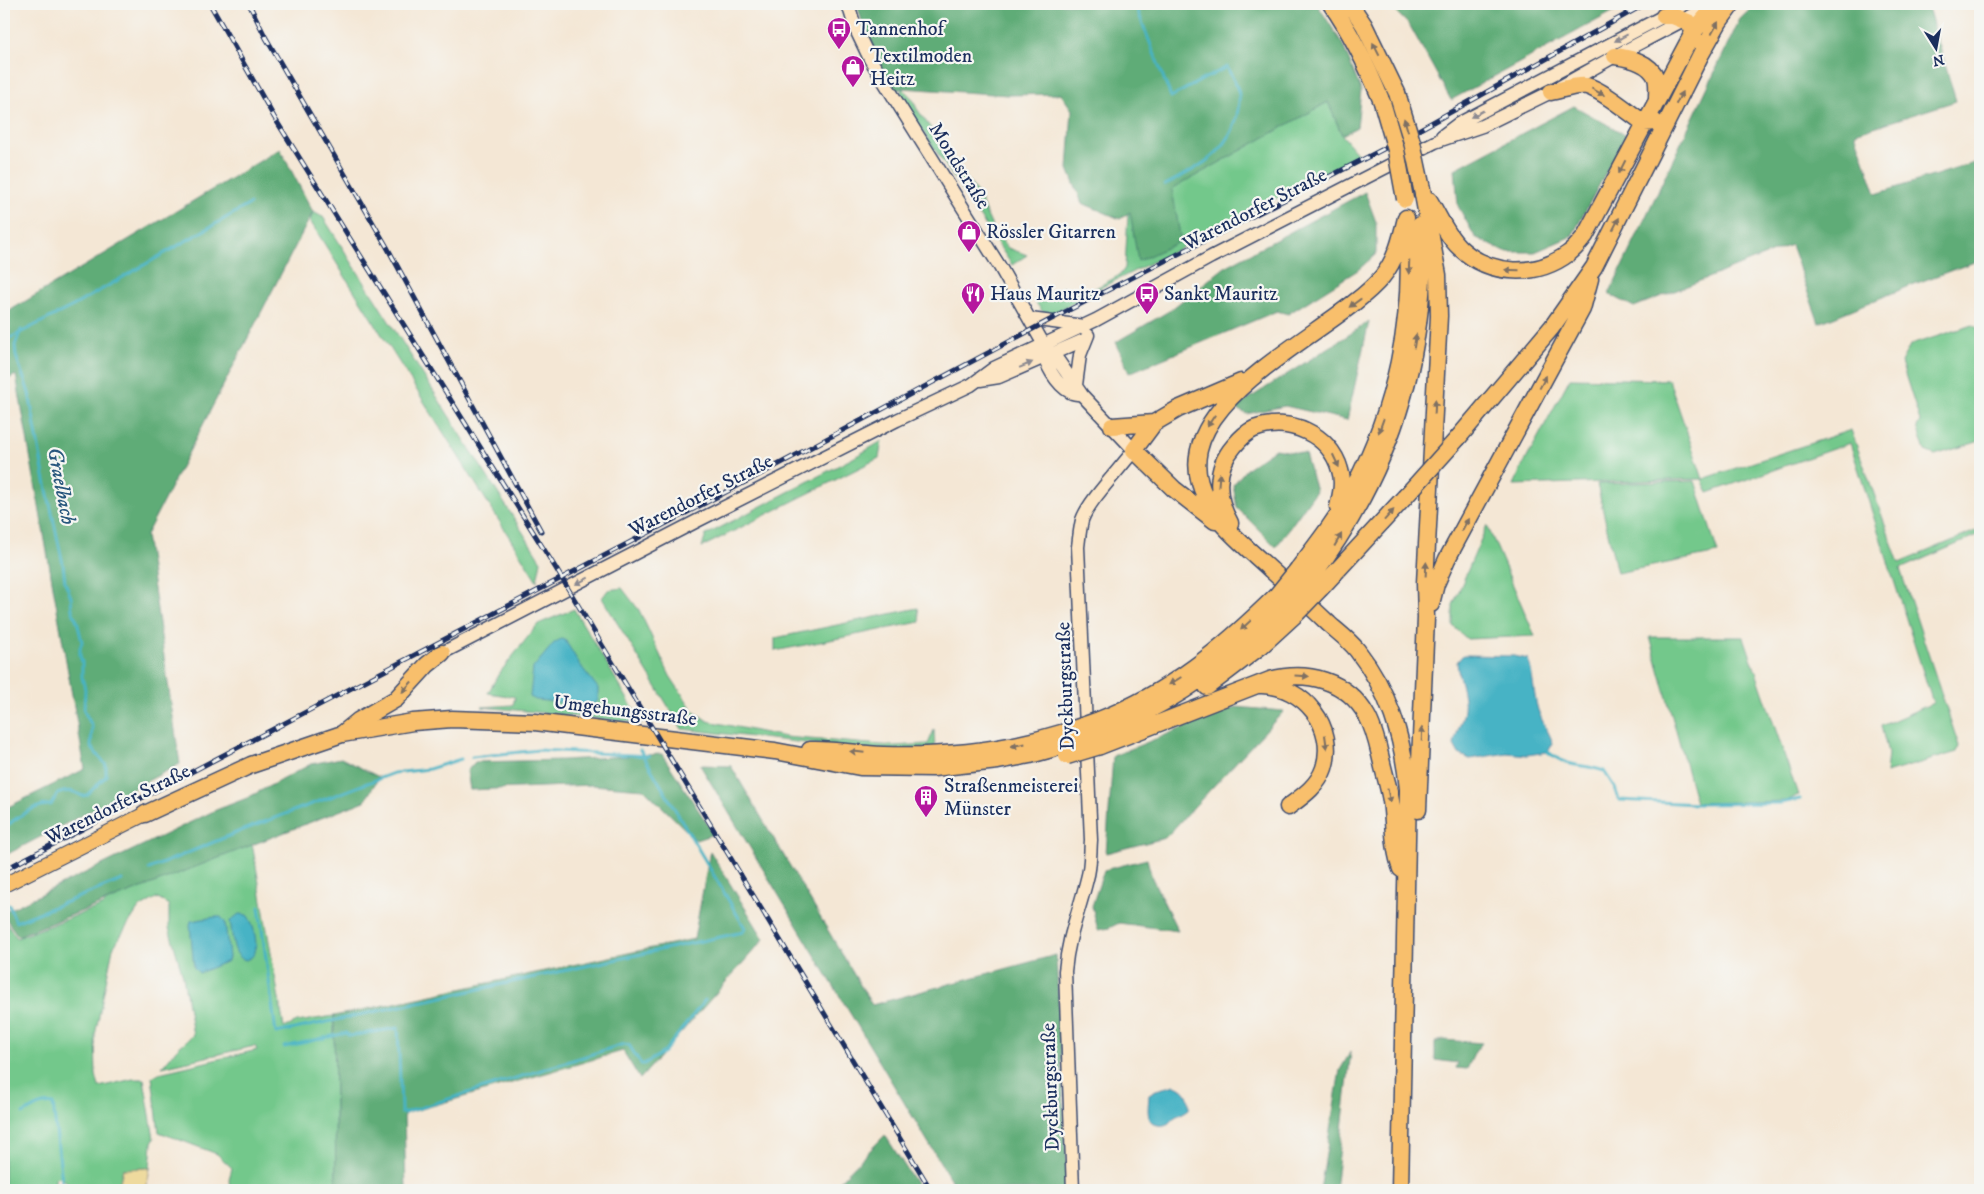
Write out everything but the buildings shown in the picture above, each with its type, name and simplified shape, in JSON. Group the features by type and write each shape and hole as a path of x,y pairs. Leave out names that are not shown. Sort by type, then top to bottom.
{"highway":[{"path":"1309,579 1337,514 1353,489 1371,453 1387,410 1402,345 1408,306 1410,254 1405,199 1396,150 1382,102 1343,20 1331,4"},
{"path":"1350,4 1364,25 1397,93 1412,142 1438,276 1439,316 1426,583 1418,812 1406,833"},
{"path":"1664,16 1687,19 1715,4"},
{"path":"1066,744 1100,733 1116,713 1189,672 1287,604 1309,579 1405,496 1458,438 1552,327 1594,267 1701,54 1719,22 1732,4"},
{"path":"1422,189 1459,247 1474,259 1491,267 1510,271 1542,267 1570,252 1585,236 1657,99 1687,19"},
{"path":"1687,19 1701,54"},
{"path":"1615,56 1634,60 1651,70 1657,79 1657,99"},
{"path":"1552,92 1587,86 1616,102 1644,124 1669,119"},
{"path":"1142,728 1184,703 1226,674 1261,646 1287,604 1332,550 1365,494 1384,456 1400,412 1417,333 1422,277 1420,212 1422,189"},
{"path":"1400,1190 1408,789 1401,741 1386,697 1356,648 1240,541 1214,514 1201,490 1197,473 1197,456 1205,431 1220,408 1257,374 1361,299 1383,276 1393,260 1406,218"},
{"path":"1426,618 1436,584 1447,559 1582,309 1594,267"},
{"path":"1240,541 1174,489 1134,450 1154,423 1178,409 1257,374"},
{"path":"1112,426 1154,423"},
{"path":"1240,541 1223,511 1218,490 1220,473 1226,455 1238,441 1254,429 1278,425 1297,426 1316,435 1331,450 1340,470 1342,489 1337,514"},
{"path":"342,734 358,721 396,699 442,653"},
{"path":"1066,744 1100,733 1142,728 1286,675 1310,676 1328,681 1342,690 1366,714 1373,730 1391,800 1395,853 1405,882"},
{"path":"1255,685 1282,688 1299,697 1310,707 1324,728 1327,752 1324,769 1310,791 1288,807"},
{"name":"Umgehungsstraße","path":"342,734 413,722 452,719 469,718 535,722 775,751 860,767 934,778 978,775 1033,765 1066,744"},
{"name":"Warendorfer Straße","path":"145,814 251,765 342,734"},
{"name":"Umgehungsstraße","path":"775,751 823,749 881,755 950,755 1015,746 1066,744"}],"main road":[{"name":"Mondstraße","path":"848,4 856,30 870,59 963,206 1030,319 1047,352"},
{"name":"Warendorfer Straße","path":"1434,142 1458,124 1664,16"},
{"name":"Warendorfer Straße","path":"1047,352 1084,326 1211,256 1434,142 1482,126 1552,92 1615,56 1687,19"},
{"path":"1030,319 1084,326"},
{"path":"1079,390 1080,355 1096,320"},
{"name":"Warendorfer Straße","path":"442,653 697,521 980,380 994,368 1086,339"},
{"path":"1047,352 1134,450"},
{"name":"Dyckburgstraße","path":"1073,1190 1065,971 1070,935 1088,879 1091,840 1078,547 1082,520 1088,508 1134,450"},
{"name":"Warendorfer Straße","path":"4,885 145,814"}],"green space":[{"path":"857,4 1317,4 1342,43 1361,90 1357,127 1342,135 1328,102 1172,189 1181,241 1138,261 1130,212 1120,219 1082,203 1068,169 1072,110 1061,94 1008,95 902,88 896,91 870,50"},
{"path":"1388,4 1627,4 1451,100 1410,26"},
{"path":"1756,4 1927,4 1956,101 1855,133 1876,194 1974,163 1980,180 1980,260 1917,283 1819,323 1791,245 1634,307 1609,294 1740,19"},
{"path":"902,88 912,98 917,109 977,193 994,231 1008,248 1027,255 1012,265 900,97"},
{"path":"1328,102 1342,135 1359,155 1047,317 1036,303 1062,287 1081,293 1090,291 1120,275 1125,268 1128,214 1130,211"},
{"path":"1574,106 1626,135 1572,236 1535,252 1505,252 1475,237 1458,206 1455,169"},
{"path":"280,149 313,212 146,535 180,764 4,856 4,809 85,769 16,375 4,381 4,314"},
{"path":"1365,192 1376,222 1376,254 1358,270 1288,314 1277,311 1129,373 1116,342 1169,311 1225,267"},
{"path":"313,212 323,217 541,561 537,581 310,221"},
{"path":"1369,322 1347,420 1285,406 1247,414 1234,408"},
{"path":"1973,325 1980,330 1980,441 1935,455 1925,451 1917,427 1920,421 1901,362 1910,345"},
{"path":"1570,378 1669,380 1703,479 1851,430 1899,563 1980,529 1980,534 1900,569 1959,746 1957,752 1886,773 1888,753 1881,726 1933,703 1850,443 1708,493 1702,479 1514,485"},
{"path":"882,441 879,458 702,547 706,535"},
{"path":"1275,449 1305,454 1316,491 1276,547 1237,508 1233,485 1247,468"},
{"path":"1695,481 1718,553 1617,573 1597,484"},
{"path":"1487,525 1535,636 1467,639 1453,626 1453,605"},
{"path":"622,588 639,610 670,676 694,712 708,721 785,737 894,746 928,744 934,730 935,750 893,753 682,729 602,598 608,590"},
{"path":"918,608 920,622 775,651 775,638"},
{"path":"574,609 642,723 482,707 513,705 515,697 488,693 498,675 538,624"},
{"path":"1650,637 1744,637 1798,795 1787,801 1696,803"},
{"path":"1235,707 1284,711 1165,838 1106,853 1113,756"},
{"path":"662,754 714,834 696,840 644,789 592,785 470,790 467,771 475,762 563,760"},
{"path":"341,758 379,777 365,801 18,936 4,916 4,912 216,810 247,798 311,764"},
{"path":"700,765 731,766 872,1005 1056,955 1067,1171 1064,1190 957,1190"},
{"path":"252,843 284,1028 297,1022 334,1016 336,1190 230,1190 229,1179 232,1168 217,1154 159,1132 152,1077 159,1073 257,1050 255,1046 162,1067 177,1049 193,1035 183,976 169,928 169,905 156,898 138,909 113,948 95,1035 96,1075 99,1087 133,1079 144,1079 154,1139 152,1142 150,1168 123,1169 118,1190 105,1190 98,1186 78,1188 70,1185 61,1177 55,1178 56,1190 4,1190 4,919 17,938 104,905 106,902"},
{"path":"710,851 764,939 640,1079 623,1051 404,1114 406,1190 336,1190 334,1016 694,939"},
{"path":"1147,859 1152,878 1178,931 1119,923 1109,928 1098,930 1092,906 1104,870"},
{"path":"1444,1040 1482,1043 1475,1052 1467,1069 1456,1068 1458,1063 1435,1060 1435,1042"},
{"path":"1351,1051 1335,1190 1320,1190 1340,1070"},
{"path":"885,1135 920,1190 831,1190"}],"sand":[{"path":"150,1168 146,1190 118,1190 123,1169"}],"water":[{"path":"561,639 565,640 580,665 598,688 598,701 591,705 536,700 530,697 533,668 554,643"},
{"path":"1463,655 1514,656 1528,659 1538,710 1553,743 1548,752 1527,755 1507,753 1470,759 1459,754 1454,745 1464,704 1457,662"},
{"path":"239,914 247,915 249,918 255,938 256,948 254,953 252,957 246,960 241,958 235,950 232,938 230,921"},
{"path":"221,917 225,922 228,961 199,973 194,968 191,921"},
{"path":"1175,1085 1186,1094 1189,1101 1189,1109 1174,1117 1169,1123 1154,1124 1148,1112 1149,1094"}],"waterway":[{"path":"1135,4 1171,97 1207,77"},
{"path":"1165,185 1200,166 1210,158 1227,140 1233,128 1239,100 1234,81 1227,67 1208,77"},
{"name":"Graelbach","path":"4,341 73,306 250,204"},
{"name":"Graelbach","path":"4,828 29,811 51,805 57,794 70,791 82,796 87,795 106,776 106,765 91,747 92,726 84,711 85,689 80,656 82,642 72,610 71,597 65,582 29,393 16,356 15,345 21,330"},
{"path":"472,757 539,750 649,756"},
{"path":"276,1033 743,932 745,928 640,750"},
{"path":"1548,752 1563,761 1604,771 1615,788 1619,800 1698,804 1781,803 1800,799"},
{"path":"149,869 243,830 394,773 429,769 461,759"},
{"path":"9,905 16,922 122,880"},
{"path":"259,907 276,1033"},
{"path":"284,1047 346,1033 349,1036 398,1028 401,1113 404,1113 624,1044 629,1045 641,1064 644,1064 664,1052 705,1000"},
{"path":"23,1114 41,1105 53,1104 63,1190 69,1190"}],"railway":[{"path":"210,4 274,117 555,567 931,1190"},
{"path":"249,4 266,38 387,247 541,531"},
{"path":"4,870 768,470 1063,313 1395,143 1645,4"}],"place":[{"name":"Tannenhof","path":"839,50"},
{"name":"Textilmoden Heitz","path":"853,88"},
{"name":"Rössler Gitarren","path":"969,253"},
{"name":"Haus Mauritz","path":"973,315"},
{"name":"Sankt Mauritz","path":"1147,315"},
{"name":"Straßenmeisterei Münster","path":"926,818"}]}
